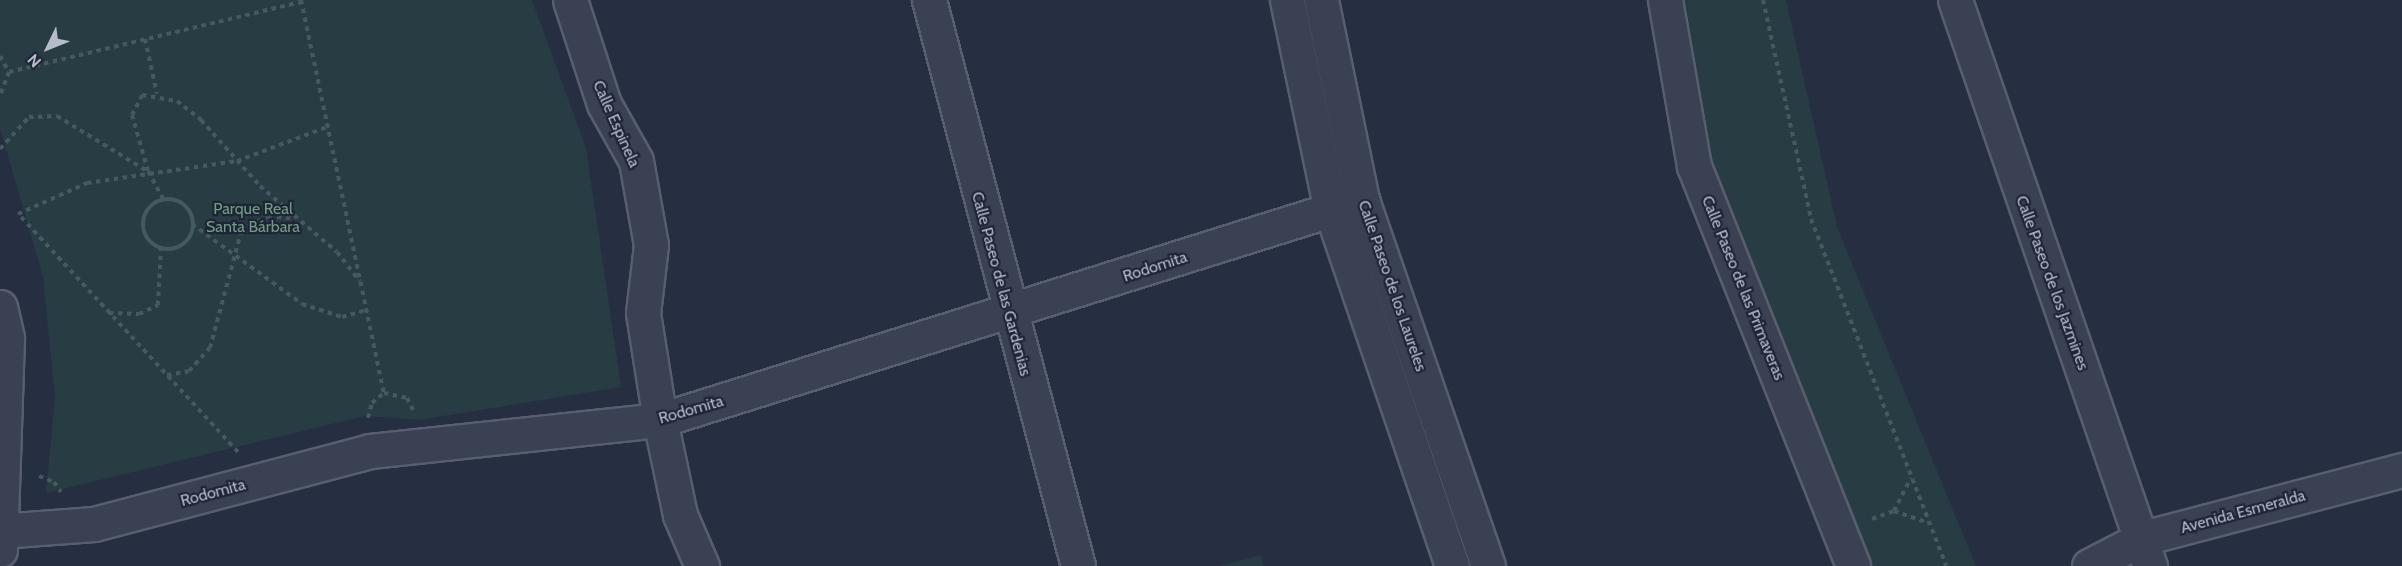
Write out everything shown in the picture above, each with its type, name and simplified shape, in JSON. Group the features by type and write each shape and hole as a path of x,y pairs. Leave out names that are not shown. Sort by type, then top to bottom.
{"street":[{"name":"Calle Espinela","path":"570,0 603,104 636,161 651,245 643,313 660,420 680,515 702,566"},
{"name":"Calle Paseo de las Gardenias","path":"929,0 1008,315 1078,566"},
{"name":"Calle Paseo de los Laureles","path":"1287,0 1331,210 1452,566"},
{"name":"Calle Paseo de los Laureles","path":"1321,0 1362,200 1488,566"},
{"name":"Calle Paseo de las Primaveras","path":"1665,0 1694,166 1853,566"},
{"name":"Calle Paseo de los Jazmines","path":"1955,0 2146,552"},
{"name":"Rodomita","path":"1,537 94,524 370,451 660,420 1008,315 1362,200"},
{"path":"0,307 7,338 1,537"},
{"name":"Avenida Esmeralda","path":"2089,566 2146,552 2402,470"}],"path":[{"path":"1763,0 1811,219 1946,566"},
{"path":"9,72 301,1 384,393"},
{"path":"145,39 157,94"},
{"path":"0,56 9,72"},
{"path":"0,95 9,72"},
{"path":"360,281 337,252 294,218 237,161 201,120 157,94 142,95 132,115 148,171 163,199 185,206 192,224 283,293 325,314 353,316 366,310"},
{"path":"0,148 28,117 57,116 148,171"},
{"path":"240,454 18,214 87,183 148,171 237,161 327,127"},
{"path":"163,199 148,207 143,223 148,238 161,248 184,243 192,224"},
{"path":"166,375 189,371 210,348 231,253 253,221 267,216 294,218"},
{"path":"109,313 139,314 158,305 161,248"},
{"path":"369,424 372,403 384,393"},
{"path":"384,393 407,398 414,411 414,426"},
{"path":"39,476 54,482 62,496"},
{"path":"1894,511 1911,478"},
{"path":"1872,519 1894,511 1929,523"}],"green space":[{"name":"Parque Real Santa Bárbara","path":"0,0 532,0 586,148 621,387 419,420 365,416 46,493 55,397 43,277 0,128"},
{"path":"1679,0 1786,0 1837,227 1976,566 1866,566 1705,153"},
{"path":"1261,555 1264,566 1219,566"}]}
